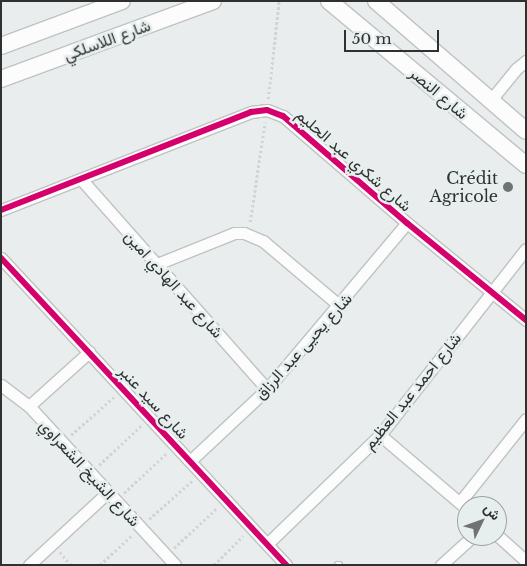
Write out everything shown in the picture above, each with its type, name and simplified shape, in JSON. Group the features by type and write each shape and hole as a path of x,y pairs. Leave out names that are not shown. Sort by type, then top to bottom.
{"main road":[{"name":"شارع اللاسلكي","path":"1,46 122,1"},
{"name":"شارع النصر","path":"329,1 526,165"},
{"name":"شارع النصر","path":"376,1 526,131"},
{"name":"شارع اللاسلكي","path":"1,79 211,2"}],"street":[{"path":"490,101 516,69 526,61"},
{"name":"شارع شكري عبد الحليم","path":"1,210 251,112 267,110 283,116 407,223 526,320"},
{"name":"شارع عبد الهادي امين","path":"81,179 267,389"},
{"name":"شارع يحيى عبد الرزاق","path":"190,461 267,389 340,306 407,223"},
{"path":"157,264 234,233 244,233 263,241 340,306"},
{"name":"شارع احمد عبد العظيم","path":"267,544 380,435 526,249"},
{"name":"شارع سيد عنبر","path":"1,258 286,565"},
{"path":"29,406 89,352"},
{"name":"شارع الشيخ الشعراوي","path":"1,385 29,406 175,565"},
{"path":"470,496 526,418"},
{"path":"380,435 457,500"},
{"path":"29,565 52,544 112,497"},
{"path":"507,544 526,561"},
{"path":"441,565 462,546"}],"path":[{"path":"62,443 123,389"},
{"path":"90,473 150,418"},
{"path":"112,497 175,445"},
{"path":"166,555 226,500"},
{"path":"214,565 252,528"},
{"path":"52,544 71,565"}],"cycle path":[{"path":"1,210 251,112 267,110 283,116 407,223 526,320"},
{"path":"1,258 286,565"}],"place":[{"name":"Crédit Agricole","path":"508,187"}]}
